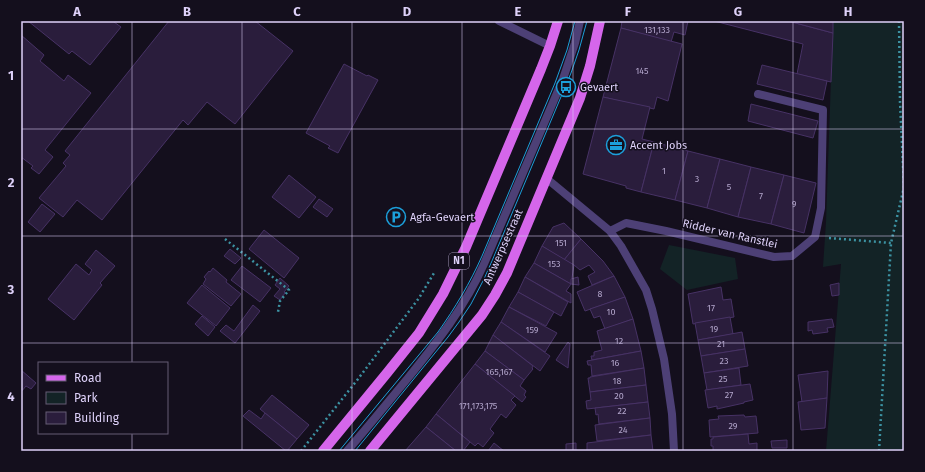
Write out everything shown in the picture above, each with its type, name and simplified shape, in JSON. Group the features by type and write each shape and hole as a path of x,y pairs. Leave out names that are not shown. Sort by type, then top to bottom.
{"main road":[{"name":"N1","path":"323,451 419,333 443,294 466,247 550,46 558,21"},
{"name":"Antwerpsestraat","path":"370,451 482,315 507,273 580,98 590,66 600,21"}],"street":[{"path":"499,21 550,46"},
{"path":"348,451 439,340 471,290 484,264 563,79 575,43 580,21"},
{"path":"758,94 824,110 821,208 815,237"},
{"path":"546,178 610,232 621,246 646,290 664,359 672,414 674,451"},
{"name":"Ridder van Ranstlei","path":"610,232 626,222 774,257 792,256 815,237"}],"path":[{"path":"879,451 891,243 904,187 900,102 899,21"},
{"path":"815,237 891,243"},
{"path":"225,239 289,290 280,301 278,312"},
{"path":"301,451 410,311 435,273"}],"green space":[{"path":"833,21 904,21 904,451 826,451 841,264 823,267"},
{"path":"669,245 735,258 738,279 687,290 660,269"}],"building":[{"path":"28,21 115,21 114,22 121,27 90,65 72,51 69,54"},
{"path":"169,21 255,21 293,51 235,124 207,102 188,125 183,120 102,220 77,200 63,217 39,198 66,166 63,163 70,155 65,151"},
{"path":"622,21 688,21 685,35 674,32 671,42 621,28"},
{"path":"714,21 788,21 833,33 831,82 797,74 803,44"},
{"path":"788,21 833,21 833,33"},
{"path":"621,28 682,44 668,101 657,97 654,109 603,97"},
{"path":"21,35 44,55 40,61 64,81 68,75 91,93 45,150 53,157 39,174 31,168 33,166 21,157"},
{"path":"344,64 378,80 338,153 328,148 330,146 306,133"},
{"path":"762,65 827,81 823,100 757,84"},
{"path":"603,97 650,107 642,139 654,142 641,192 626,188 626,186 583,174"},
{"path":"751,104 818,121 813,138 748,121"},
{"path":"654,142 688,151 675,200 641,192"},
{"path":"688,151 720,159 707,208 675,200"},
{"path":"720,159 751,167 738,217 707,208"},
{"path":"751,167 784,175 771,224 738,217"},
{"path":"289,175 316,197 299,218 272,197"},
{"path":"784,175 816,183 804,233 771,224"},
{"path":"319,199 333,209 327,217 313,207"},
{"path":"42,204 55,214 40,232 28,222"},
{"path":"564,223 581,239 564,260 542,246 553,227"},
{"path":"264,230 299,258 284,278 249,249"},
{"path":"581,239 603,261 614,276 592,285 588,276 595,272 589,265 580,270 564,260"},
{"path":"542,246 574,265 571,284 534,263"},
{"path":"230,249 241,258 235,264 224,256"},
{"path":"96,250 115,266 100,283 102,285 74,320 48,299 76,264 89,275 92,270 85,264"},
{"path":"534,263 571,284 566,291 571,294 571,303 525,277"},
{"path":"242,266 271,288 260,302 231,280"},
{"path":"213,268 227,280 226,282 241,294 231,306 203,284 206,279 204,277"},
{"path":"614,276 625,297 585,311 577,292"},
{"path":"525,277 568,302 561,316 518,292"},
{"path":"578,277 579,285 571,284 571,279"},
{"path":"280,278 289,286 280,300 274,296 280,289 275,285"},
{"path":"839,283 839,295 832,296 830,285"},
{"path":"202,285 230,308 216,326 187,303"},
{"path":"721,287 723,300 731,299 734,317 693,324 688,294"},
{"path":"518,292 554,312 546,326 509,307"},
{"path":"625,297 633,319 605,329 600,316 594,318 590,309"},
{"path":"253,305 260,311 235,343 220,331 226,325 234,331"},
{"path":"509,307 557,333 545,352 501,322"},
{"path":"202,316 215,327 208,336 195,324"},
{"path":"730,317 733,334 698,340 695,323"},
{"path":"633,319 641,351 592,360 591,356 594,356 594,352 602,350 597,331"},
{"path":"832,319 834,327 827,328 828,332 813,334 812,330 808,331 808,322"},
{"path":"501,322 550,356 540,371 493,335"},
{"path":"742,332 745,349 701,356 698,340"},
{"path":"493,335 533,366 533,369 524,380 485,351"},
{"path":"568,342 570,344 568,368 556,360"},
{"path":"745,349 748,366 704,373 701,356"},
{"path":"485,351 524,380 520,386 526,391 524,395 526,397 522,402 475,364"},
{"path":"641,351 644,368 592,376 591,365 588,365 587,361"},
{"path":"475,364 515,396 511,400 516,405 506,418 501,414 490,429 494,433 483,447 478,443 475,446 436,414"},
{"path":"644,368 646,385 590,392 588,378 590,377"},
{"path":"739,368 741,385 707,390 704,373"},
{"path":"21,370 36,383 31,389 26,386 21,392"},
{"path":"828,371 827,398 802,402 798,375"},
{"path":"750,384 753,400 717,409 717,406 708,408 705,390"},
{"path":"646,385 648,402 587,409 586,401 591,400 590,392"},
{"path":"272,395 309,425 297,439 260,409"},
{"path":"827,398 825,428 801,430 798,402"},
{"path":"648,402 650,418 599,424 598,414 596,415 595,408"},
{"path":"249,410 261,419 265,413 297,439 286,451 243,416"},
{"path":"436,414 470,442 463,451 456,451 426,427"},
{"path":"744,415 745,417 756,416 758,433 710,437 709,420 719,419 718,416"},
{"path":"650,418 651,435 597,441 595,425"},
{"path":"426,427 456,451 405,451"},
{"path":"748,434 749,444 757,443 757,451 713,451 711,439 713,439 713,437"},
{"path":"651,435 653,451 587,451 587,443"},
{"path":"787,440 787,448 772,448 771,441"},
{"path":"494,443 504,451 488,451"},
{"path":"576,443 576,451 566,451 566,444"}],"tram line":[{"path":"339,451 438,332 467,286 482,256 555,83 567,50 575,21"},
{"path":"355,451 448,337 471,304 492,261 571,73 587,21"}],"place":[{"name":"Gevaert","path":"566,87"},
{"name":"Accent Jobs","path":"616,145"},
{"name":"Agfa-Gevaert","path":"396,217"}]}
